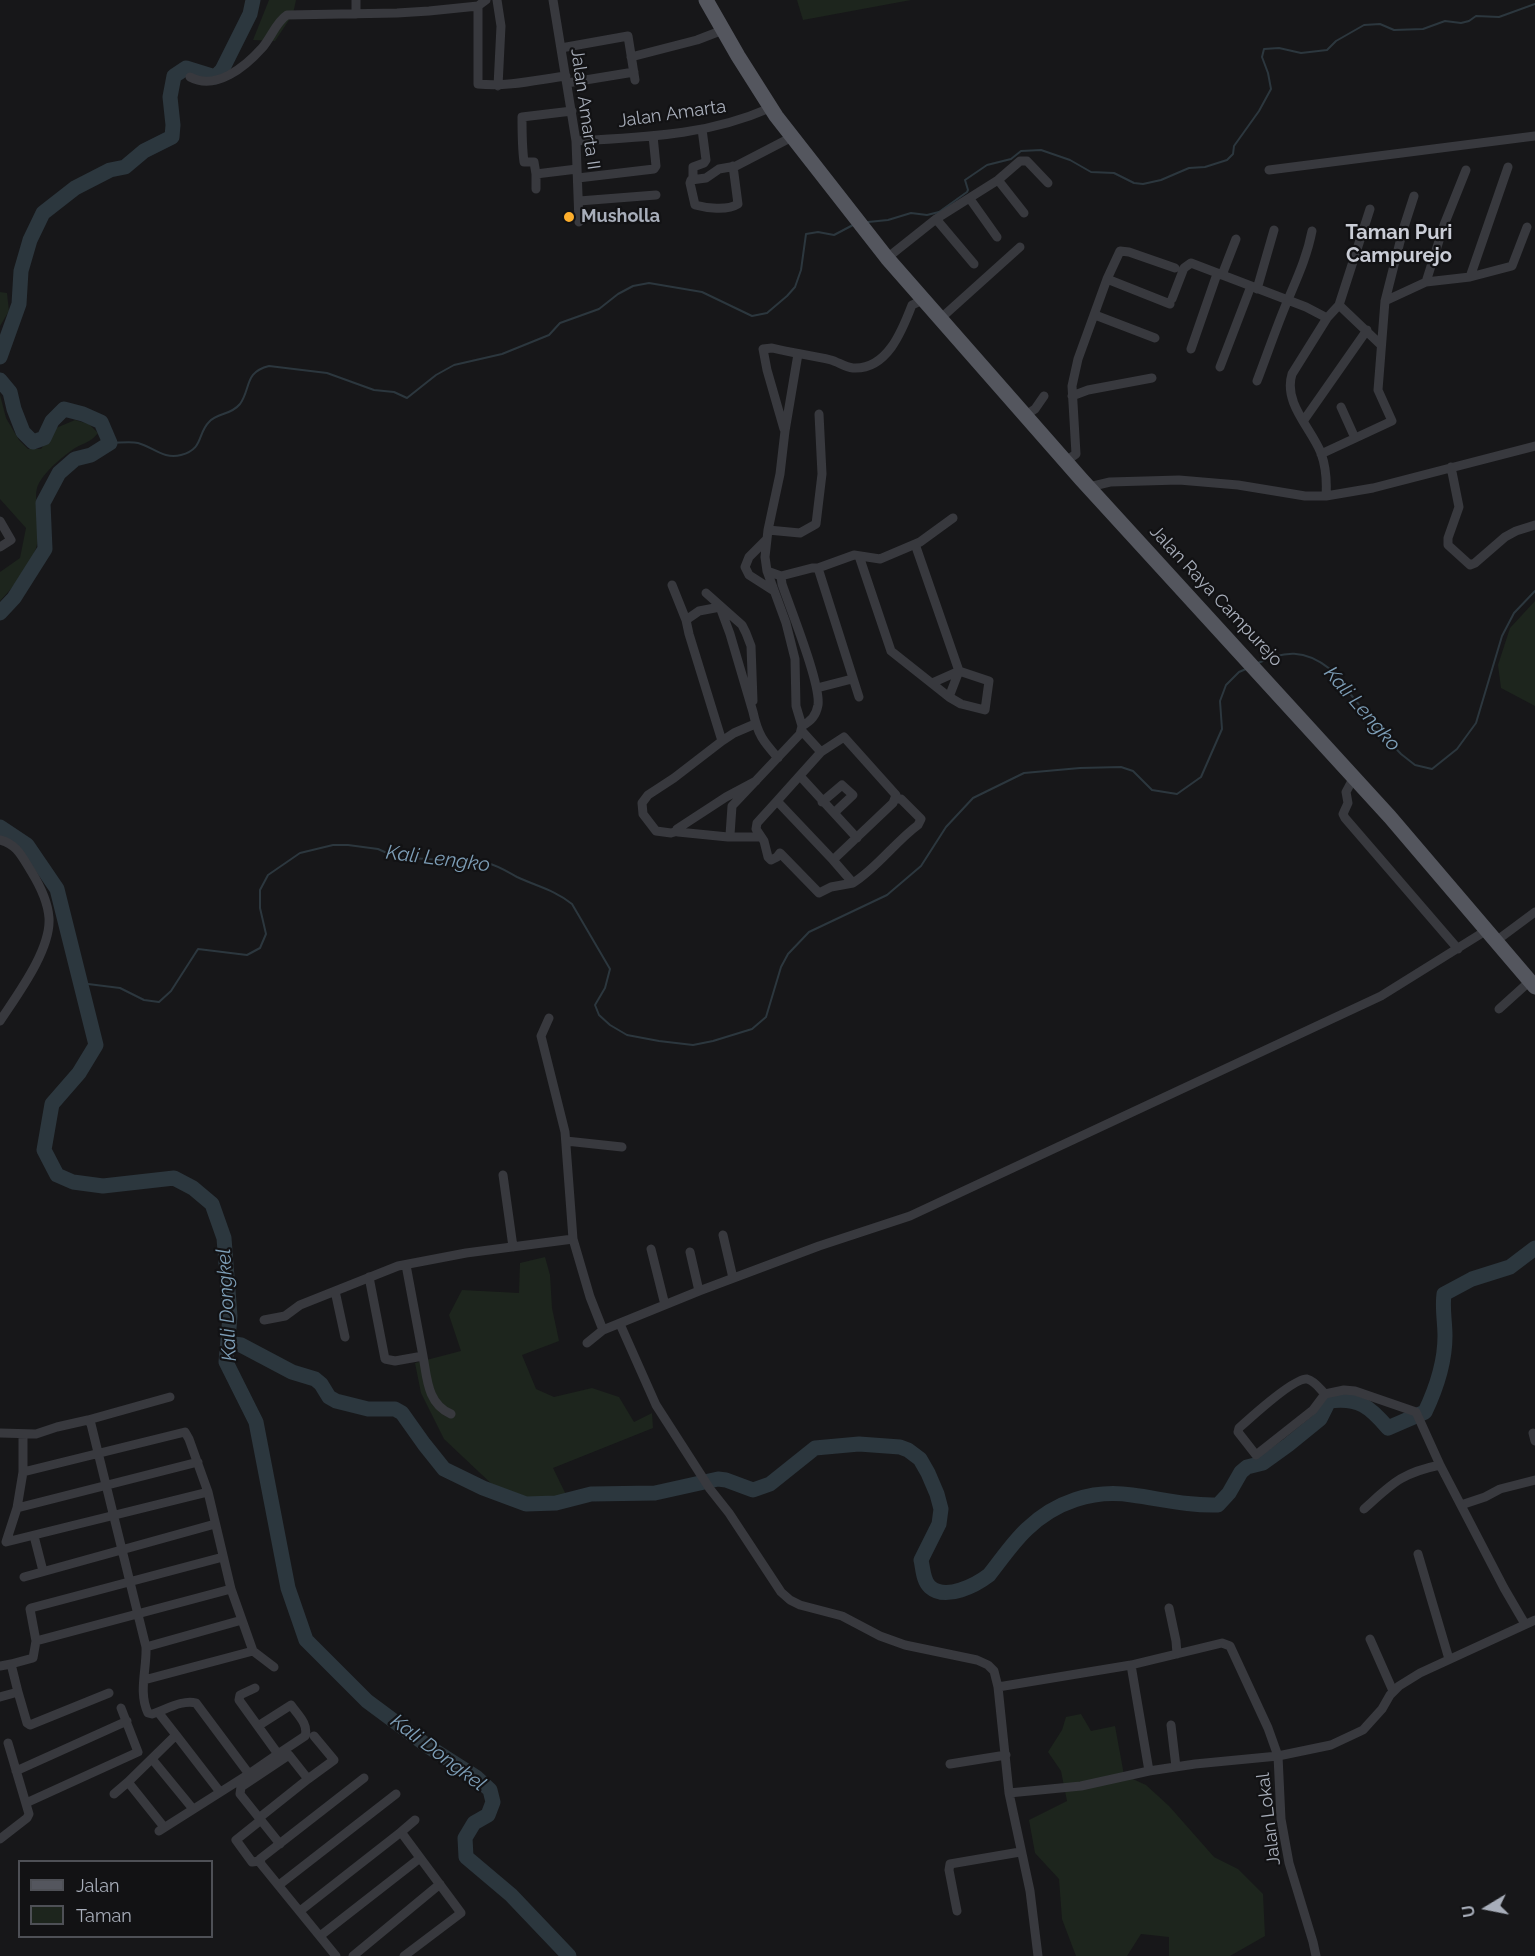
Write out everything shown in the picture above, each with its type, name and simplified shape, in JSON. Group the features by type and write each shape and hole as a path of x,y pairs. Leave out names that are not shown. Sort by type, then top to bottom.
{"main road":[{"name":"Jalan Raya Campurejo","path":"706,0 770,108 887,258 1089,487 1390,817 1532,984"}],"street":[{"path":"356,0 356,14"},
{"path":"429,0 429,11"},
{"path":"497,0 501,26 498,86"},
{"name":"Jalan Amarta II","path":"553,0 576,141 579,222"},
{"path":"190,77 210,82 222,79 237,70 262,48 281,19 287,15 429,11 476,3 478,84 498,86 567,79 634,76 627,31 561,48"},
{"path":"631,57 697,40 723,30"},
{"name":"Jalan Amarta","path":"576,141 653,136 702,129 743,120 770,108"},
{"path":"537,189 534,162 524,162 521,117 572,111"},
{"path":"702,129 706,160 693,168 693,179 690,183 693,201 696,205 719,208 734,207 739,203 732,166"},
{"path":"536,174 654,169 656,166 653,136"},
{"path":"1269,170 1535,136"},
{"path":"693,179 706,178 716,170 732,166 792,137"},
{"path":"887,258 936,219 998,180 1020,161 1025,160 1048,183"},
{"path":"1470,277 1508,167"},
{"path":"1426,282 1444,225 1466,170"},
{"path":"998,180 1024,213"},
{"path":"579,201 656,195"},
{"path":"1321,454 1392,421 1377,390 1385,301 1414,196"},
{"path":"970,199 997,237"},
{"path":"1326,496 1327,480 1321,454 1296,409 1290,391 1290,380 1327,318 1339,305 1370,209"},
{"path":"936,219 974,264"},
{"path":"1385,301 1426,282 1470,277 1512,266 1527,227"},
{"path":"1220,367 1254,287 1274,230"},
{"path":"1257,381 1287,300 1298,280 1312,231"},
{"path":"1191,350 1236,239"},
{"path":"940,319 1020,247"},
{"path":"1066,461 1076,454 1077,448 1072,396 1078,359 1107,279 1120,251 1175,268"},
{"path":"1107,279 1171,302 1187,264 1191,263 1306,307 1327,318"},
{"path":"785,431 762,351 765,347 832,360 852,368 868,365 881,359 892,347 912,305 923,300"},
{"path":"1339,305 1381,345"},
{"path":"1095,315 1155,338"},
{"path":"1304,420 1367,330"},
{"path":"728,837 732,806 778,758 802,728 813,720 818,706 817,688 791,623 774,591 765,557 798,354"},
{"path":"1072,396 1088,390 1152,378"},
{"path":"1026,415 1035,409 1044,396"},
{"path":"1341,407 1355,438"},
{"path":"774,591 749,575 745,567 749,557 767,535 800,533 816,524 822,474 819,414"},
{"path":"1089,487 1110,482 1179,480 1238,485 1305,496 1326,496 1372,488 1535,446"},
{"path":"1451,467 1459,507 1448,538 1448,545 1470,565 1505,537 1535,525"},
{"path":"767,571 781,576 818,568 854,555 880,559 915,544 952,519"},
{"path":"0,521 11,540 0,547"},
{"path":"915,544 959,671 949,697"},
{"path":"860,556 891,651 949,697 961,704 985,710 989,681 959,671 932,683"},
{"path":"818,568 858,697"},
{"path":"781,576 791,623 795,659 796,705 802,728 821,752"},
{"path":"672,585 686,620 722,741"},
{"path":"706,593 742,625 751,646 752,710"},
{"path":"686,620 699,612 720,607"},
{"path":"720,607 730,634 757,731 778,758"},
{"path":"817,688 852,679"},
{"path":"755,724 734,733 648,795 642,803 643,814 656,831 671,833 678,831 677,829 756,781"},
{"path":"844,737 896,795 896,799 907,803 921,819 918,825 878,861 871,871 853,883 831,887 819,893 775,847 762,839 756,830 757,823 821,752 844,737"},
{"path":"800,776 857,838"},
{"path":"1354,777 1346,792 1348,803 1343,814 1345,818 1458,948"},
{"path":"822,802 842,785 853,795 834,813"},
{"path":"833,860 896,799"},
{"path":"777,801 853,883"},
{"path":"716,804 732,806"},
{"path":"678,831 683,834 762,839"},
{"path":"0,840 18,849 33,875 49,919 42,951 0,1021"},
{"path":"587,1343 603,1330 699,1291 819,1246 910,1216 1381,996 1458,948 1491,936 1535,912"},
{"path":"1498,1009 1532,984"},
{"path":"549,1018 541,1036 564,1126 573,1239 590,1297 603,1330"},
{"path":"566,1141 622,1147"},
{"path":"503,1175 513,1247"},
{"path":"723,1235 733,1278"},
{"path":"264,1320 285,1316 300,1305 369,1277 406,1265 573,1239"},
{"path":"651,1248 665,1305"},
{"path":"690,1252 699,1291"},
{"path":"406,1265 433,1398 441,1408 451,1414"},
{"path":"369,1277 385,1359 391,1362 423,1356"},
{"path":"335,1291 345,1337"},
{"path":"620,1324 656,1405 698,1472 729,1513 781,1592 790,1600 842,1616 880,1636 905,1645 977,1660 994,1671 998,1687 1009,1793 1030,1891 1038,1956"},
{"path":"1325,1395 1312,1381 1300,1380 1269,1402 1239,1428 1238,1432 1256,1455 1313,1410 1325,1395 1344,1390 1355,1391 1416,1412 1440,1465 1525,1624"},
{"path":"0,1433 36,1434 170,1397"},
{"path":"88,1420 146,1647 142,1691 148,1713 193,1701 249,1774"},
{"path":"23,1472 182,1431 189,1439 208,1492 231,1589 253,1651 274,1667"},
{"path":"3,1546 17,1508 23,1472 23,1435"},
{"path":"17,1508 198,1462"},
{"path":"1364,1509 1400,1478 1416,1470 1440,1465"},
{"path":"1461,1505 1500,1489 1535,1480"},
{"path":"3,1546 208,1492"},
{"path":"24,1577 215,1524"},
{"path":"34,1536 43,1572"},
{"path":"1418,1554 1449,1659"},
{"path":"0,1666 33,1659 36,1641 31,1608 223,1557"},
{"path":"36,1641 231,1589"},
{"path":"1169,1608 1177,1654"},
{"path":"146,1647 242,1620"},
{"name":"Jalan Lokal","path":"1316,1956 1289,1863 1281,1819 1278,1756 1331,1745 1363,1730 1399,1686 1420,1673 1535,1620"},
{"path":"1370,1639 1393,1691"},
{"path":"998,1687 1131,1665 1222,1643 1230,1646 1268,1728 1278,1756 1176,1767 1081,1786 1009,1793"},
{"path":"144,1680 253,1651"},
{"path":"11,1664 29,1725 109,1693"},
{"path":"1131,1665 1149,1771"},
{"path":"255,1688 240,1695 239,1700 278,1754"},
{"path":"0,1697 18,1692"},
{"path":"128,1782 162,1829 249,1774 305,1736 307,1732 306,1726 291,1705 258,1726"},
{"path":"26,1803 136,1754 138,1749 121,1708"},
{"path":"158,1712 220,1792"},
{"path":"16,1771 127,1721"},
{"path":"1171,1725 1176,1767"},
{"path":"114,1794 176,1736"},
{"path":"314,1736 334,1760 308,1779 238,1839 236,1842 252,1862 260,1861 364,1778"},
{"path":"0,1839 29,1814 8,1743"},
{"path":"280,1844 240,1794 241,1787 289,1755 308,1779"},
{"path":"950,1764 1006,1755"},
{"path":"152,1759 193,1809"},
{"path":"279,1885 396,1794"},
{"path":"300,1911 415,1820"},
{"path":"401,1832 461,1913 404,1956"},
{"path":"957,1911 949,1870 950,1864 1020,1852"},
{"path":"320,1936 420,1858"},
{"path":"260,1861 336,1956"},
{"path":"353,1956 440,1884"}],"green space":[{"path":"269,0 296,0 293,14 275,41 253,40"},
{"path":"797,0 911,0 803,20"},
{"path":"0,292 7,293 9,311 0,326"},
{"path":"0,395 6,418 19,440 28,449 41,449 56,428 75,420 89,424 98,433 59,461 40,482 36,492 38,537 33,557 22,576 0,601 0,572 20,558 26,528 0,499"},
{"path":"1535,601 1535,706 1501,688 1498,665 1510,628"},
{"path":"545,1257 550,1275 552,1308 559,1341 522,1355 536,1389 554,1397 592,1388 619,1397 634,1422 652,1413 653,1428 553,1468 571,1505 515,1506 444,1439 421,1393 415,1363 461,1351 449,1315 462,1290 519,1293 520,1263"},
{"path":"1081,1714 1091,1731 1115,1726 1124,1775 1146,1785 1169,1806 1214,1857 1238,1869 1263,1894 1265,1936 1230,1956 1169,1956 1169,1937 1141,1934 1127,1956 1076,1956 1062,1919 1059,1879 1035,1853 1029,1820 1067,1801 1061,1771 1048,1752 1062,1730 1066,1717"}],"waterway":[{"path":"0,357 19,304 21,271 30,240 43,213 75,188 110,170 125,167 144,151 172,137 170,97 174,76 186,68 215,77 222,70 250,14 253,0"},
{"path":"868,222 888,220 911,213 927,215 939,212 967,192 965,180 987,165 1011,159 1021,151 1041,150 1070,160 1091,172 1114,173 1134,183 1143,184 1161,180 1189,168 1205,167 1227,160 1233,154 1234,146 1259,111 1271,89 1262,57 1264,49 1279,48 1301,53 1327,50 1336,41 1364,25 1380,24 1394,30 1423,29 1445,21 1461,23 1476,16 1499,17 1535,4"},
{"path":"110,443 138,443 169,456 188,452 197,445 209,422 240,404 255,372 269,366 327,373 374,390 394,392 407,398 436,375 454,365 502,354 549,335 560,323 599,309 633,286 649,283 702,292 752,316 767,313 795,287 801,270 806,234 818,232 834,235 853,225"},
{"path":"0,380 10,392 23,432 33,442 44,438 52,421 64,409 101,422 110,443 91,455 75,459 59,473 43,503 45,549 14,598 0,613"},
{"name":"Kali Lengko","path":"1256,664 1285,654 1303,655 1321,662 1330,669 1401,754 1415,765 1432,769 1457,749 1476,723 1502,636 1514,613 1535,591"},
{"name":"Kali Lengko","path":"80,983 120,988 144,1000 159,1002 171,991 198,949 247,955 260,948 266,934 260,908 260,890 268,875 300,853 333,845 348,845 378,849 396,857 487,863 559,895 572,904 610,969 605,988 595,1005 599,1015 627,1035 693,1045 713,1041 752,1029 766,1017 781,967 788,954 809,932 887,895 921,866 946,827 973,798 1024,773 1121,767 1133,771 1152,790 1177,794 1201,777 1222,729 1220,701 1226,685 1239,672 1246,669"},
{"name":"Kali Dongkel","path":"0,827 27,845 57,889 96,1045 79,1073 52,1104 44,1150 57,1175 73,1182 103,1186 174,1178 193,1188 212,1204 224,1238 230,1316 226,1362 256,1422 288,1588 306,1640 367,1701 429,1747 476,1777 490,1790 493,1802 488,1815 474,1823 465,1838 466,1857 511,1895 569,1956"},
{"path":"228,1343 241,1345 292,1372 315,1379 329,1397 336,1401 368,1409 395,1409 402,1413 444,1469 483,1488 526,1504 556,1503 591,1494 655,1493 718,1479 753,1490 770,1484 815,1448 859,1444 900,1447 920,1459 937,1494 941,1509 939,1524 921,1560 925,1578 930,1587 937,1591 952,1592 969,1587 989,1575 1027,1529 1050,1511 1075,1500 1089,1496 1117,1494 1218,1505 1229,1493 1241,1472 1247,1467 1263,1463 1288,1445 1320,1419 1329,1401 1348,1401 1363,1405 1388,1428 1425,1412 1442,1365 1445,1336 1444,1294 1472,1279 1510,1267 1535,1248"}],"place":[{"name":"Musholla","path":"569,217"}],"district":[{"name":"Taman Puri Campurejo","path":"1399,244"}]}
